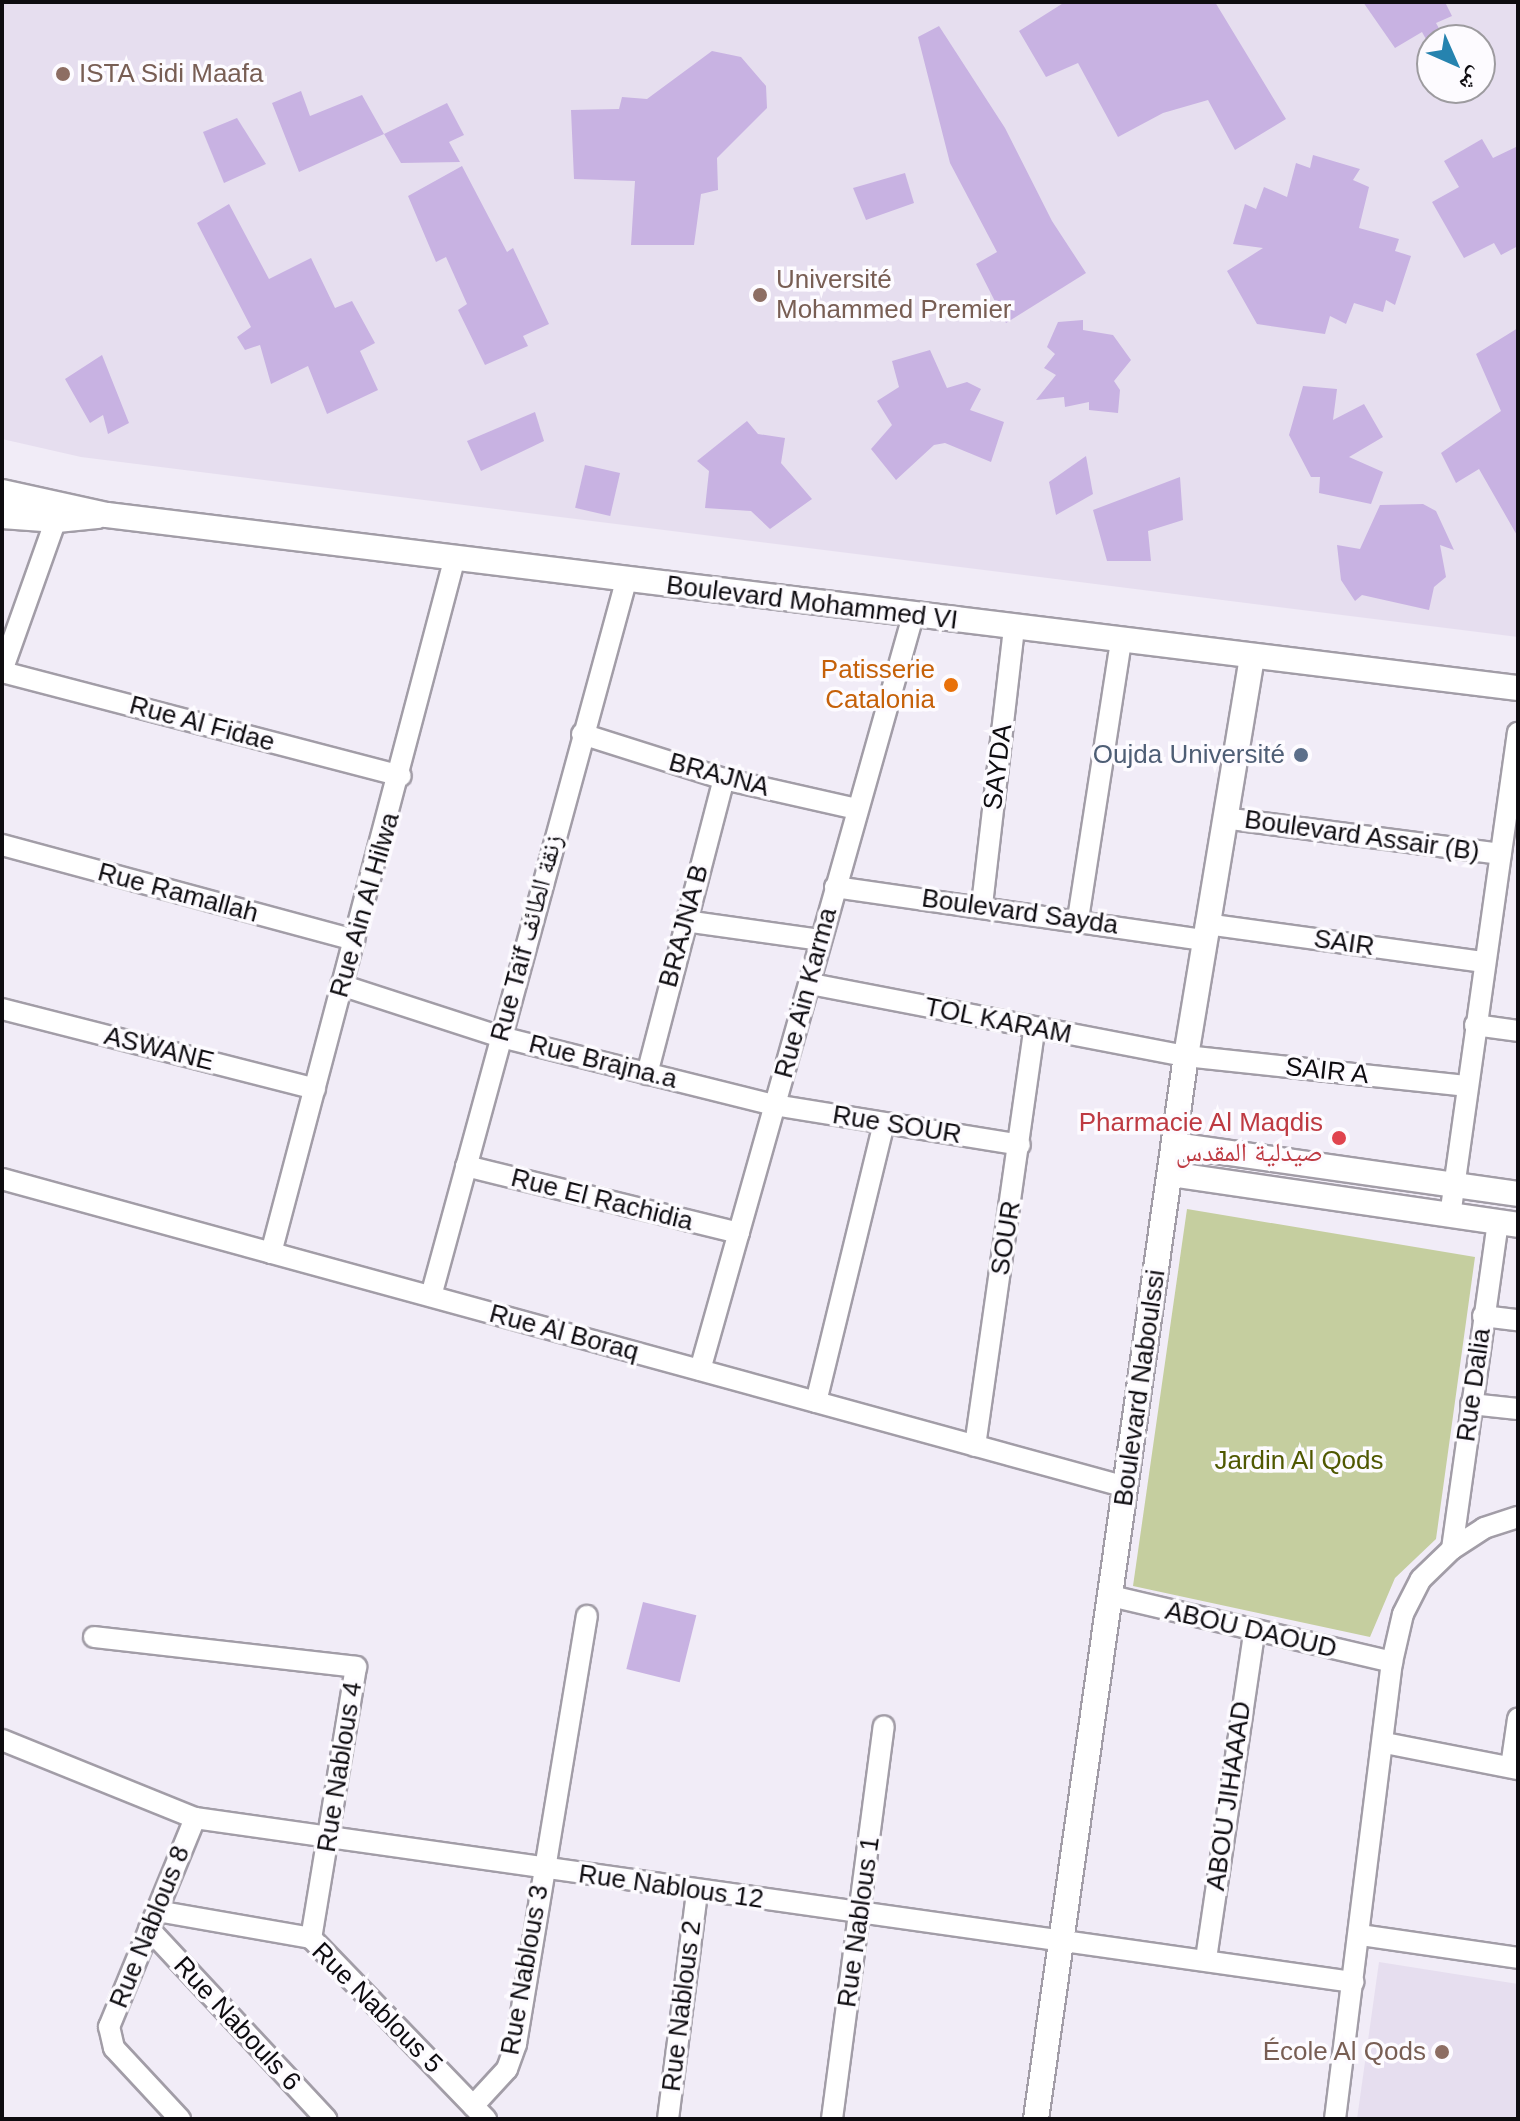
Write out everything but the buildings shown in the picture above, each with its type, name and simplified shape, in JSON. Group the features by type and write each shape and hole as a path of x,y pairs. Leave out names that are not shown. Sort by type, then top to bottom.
{"street":[{"name":"Boulevard Mohammed VI","path":"2,492 59,511"},
{"name":"Boulevard Mohammed VI","path":"2,516 59,511 107,515 1252,658 1518,688"},
{"path":"2,672 59,511"},
{"name":"Rue Ain Al Hilwa","path":"271,1253 341,985 401,776 455,557"},
{"name":"Rue Taïf زنقة الطائف","path":"431,1296 626,581"},
{"name":"Rue Ain Karma","path":"700,1370 913,616"},
{"name":"SAYDA","path":"982,905 1014,628"},
{"path":"1078,919 1121,641"},
{"name":"Boulevard Naboulssi","path":"1036,2119 1186,1056 1252,658"},
{"name":"Rue Al Fidae","path":"2,672 401,776"},
{"path":"1450,1216 1483,962 1505,869 1518,733"},
{"name":"BRAJNA","path":"582,734 724,779 857,809"},
{"name":"BRAJNA B","path":"647,1074 724,779"},
{"name":"Boulevard Assair (B)","path":"1224,818 1505,869"},
{"name":"Rue Ramallah","path":"2,845 354,940"},
{"name":"Boulevard Sayda","path":"835,887 1078,919 1205,932"},
{"path":"685,921 820,940"},
{"name":"SAIR","path":"1205,932 1483,962"},
{"name":"TOL KARAM","path":"811,984 1186,1056"},
{"name":"Rue Brajna.a","path":"341,985 501,1037 774,1105"},
{"name":"ASWANE","path":"2,1009 315,1089"},
{"path":"1475,1025 1518,1031"},
{"name":"SOUR","path":"975,1446 1034,1029"},
{"name":"SAIR A","path":"1186,1056 1467,1086"},
{"name":"Rue SOUR","path":"774,1105 1020,1145"},
{"path":"816,1402 884,1123"},
{"path":"1174,1145 1518,1194"},
{"name":"Rue El Rachidia","path":"466,1166 739,1233"},
{"path":"1170,1174 1508,1224"},
{"name":"Rue Al Boraq","path":"2,1179 1126,1487"},
{"name":"Rue Dalia","path":"1452,1549 1483,1316 1508,1224"},
{"path":"1483,1316 1518,1320"},
{"path":"1471,1404 1518,1409"},
{"path":"1335,2119 1385,1743 1392,1662 1408,1601 1452,1549 1484,1528 1518,1517"},
{"name":"ABOU DAOUD","path":"1111,1596 1254,1633 1392,1662"},
{"name":"Rue Nablous 3","path":"479,2112 513,2058 587,1616"},
{"name":"ABOU JIHAAAD","path":"1206,1959 1254,1633"},
{"name":"Rue Nablous 4","path":"94,1637 356,1667 311,1938"},
{"path":"1385,1743 1515,1768 1518,1719"},
{"name":"Rue Nablous 1","path":"832,2119 884,1726"},
{"name":"Rue Nablous 12","path":"2,1740 195,1818 330,1835 697,1892 1062,1937 1353,1982"},
{"name":"Rue Nablous 8","path":"180,2119 108,2037 195,1818"},
{"name":"Rue Nablous 2","path":"668,2119 697,1892"},
{"name":"Rue Nablous 5","path":"153,1920 311,1938 479,2112"},
{"name":"Rue Nabouls 6","path":"153,1920 326,2119"},
{"path":"1361,1935 1518,1958"}],"shaded area":[{"name":"Université Mohammed Premier","path":"2,2 1518,2 1518,637 81,457 2,439"},
{"name":"École Al Qods","path":"1379,1962 1518,1984 1518,2119 1357,2119"}],"green space":[{"name":"Jardin Al Qods","path":"1187,1209 1475,1257 1436,1539 1395,1578 1370,1637 1133,1586"}],"place":[{"name":"ISTA Sidi Maafa","path":"63,74"},
{"name":"Université Mohammed Premier","path":"760,295"},
{"name":"Patisserie Catalonia","path":"951,685"},
{"name":"Oujda Université","path":"1301,755"},
{"name":"Pharmacie Al Maqdis صيدلية المقدس","path":"1339,1138"},
{"name":"École Al Qods","path":"1442,2052"}]}
